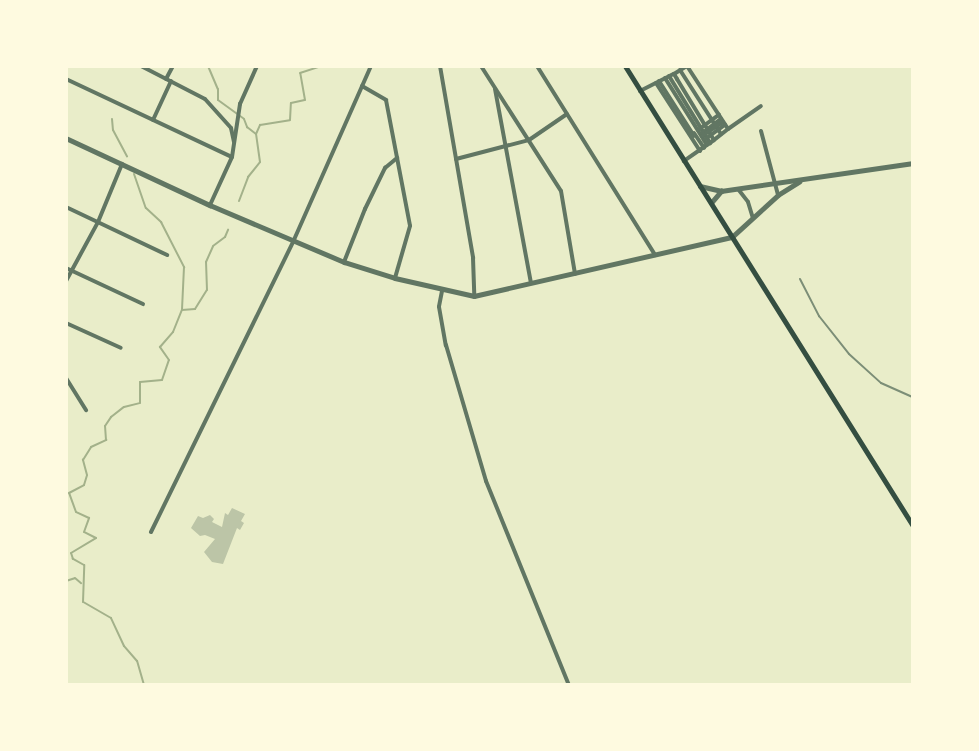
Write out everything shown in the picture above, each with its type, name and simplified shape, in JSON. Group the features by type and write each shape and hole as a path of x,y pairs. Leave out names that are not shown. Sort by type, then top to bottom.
{"main road":[{"path":"624,66 913,526"}],"street":[{"path":"141,66 205,99 231,128 234,146"},
{"path":"153,120 173,66"},
{"path":"210,205 232,157 240,104 257,66"},
{"path":"151,532 293,242 371,66"},
{"path":"440,66 473,258 474,296"},
{"path":"481,66 562,191 575,274"},
{"path":"537,66 655,255"},
{"path":"661,83 680,70"},
{"path":"680,70 694,76 717,112 721,134"},
{"path":"680,70 721,134"},
{"path":"674,74 714,140"},
{"path":"640,91 661,83 694,76"},
{"path":"666,88 678,80 694,76"},
{"path":"671,102 694,76"},
{"path":"688,97 694,76"},
{"path":"671,102 694,76"},
{"path":"66,79 232,157"},
{"path":"661,83 666,88 671,102"},
{"path":"661,83 666,88"},
{"path":"661,83 688,129 704,147"},
{"path":"661,83 691,113 704,147"},
{"path":"661,83 704,147"},
{"path":"661,83 704,147"},
{"path":"362,86 386,100 410,226 395,278"},
{"path":"495,87 530,283"},
{"path":"671,102 688,97"},
{"path":"692,104 717,112"},
{"path":"688,129 692,104"},
{"path":"691,113 717,112 761,106"},
{"path":"688,129 697,112"},
{"path":"688,129 717,112"},
{"path":"688,129 706,127 717,112"},
{"path":"688,129 717,112"},
{"path":"688,129 717,112"},
{"path":"688,129 717,112"},
{"path":"688,129 717,112"},
{"path":"711,135 717,112"},
{"path":"688,129 691,113"},
{"path":"456,159 529,140 567,114"},
{"path":"688,129 711,135"},
{"path":"761,131 778,195"},
{"path":"684,161 721,134"},
{"path":"66,138 210,205 293,242 344,262 442,291 474,296 732,236 778,195 799,182"},
{"path":"344,262 385,168 397,158"},
{"path":"700,186 721,191 799,182 913,163"},
{"path":"66,281 74,271 98,222 122,164"},
{"path":"738,189 748,202 753,218"},
{"path":"711,203 721,191"},
{"path":"66,208 167,255"},
{"path":"66,268 143,304"},
{"path":"442,291 439,307 446,345 486,481 569,685"},
{"path":"66,323 121,348"},
{"path":"66,378 86,410"}],"building":[{"path":"232,508 245,514 241,521 244,523 240,530 237,528 223,564 212,562 204,552 215,539 205,535 200,536 191,528 198,516 203,518 210,515 214,519 212,522 222,527 225,513 228,515"}],"waterway":[{"path":"208,66 218,89 218,100 244,119 247,127 256,134"},
{"path":"239,201 248,177 260,162 256,134 260,125 290,120 291,103 305,100 300,73 322,66"},
{"path":"112,119 113,130 127,156"},
{"path":"134,174 146,208 161,222 184,267 182,309"},
{"path":"144,685 137,661 124,646 111,618 83,602 84,565 73,559 71,553 96,538 84,532 89,518 76,512 69,493 84,485 87,475 83,460 91,447 106,440 105,426 111,417 124,407 140,403 140,382 162,380 169,360 160,347 173,332 182,310 195,309 207,290 206,262 213,246 225,237 228,230"},
{"path":"66,581 75,578 81,583"}],"railway":[{"path":"800,279 819,316 849,354 881,383 913,397"}]}
